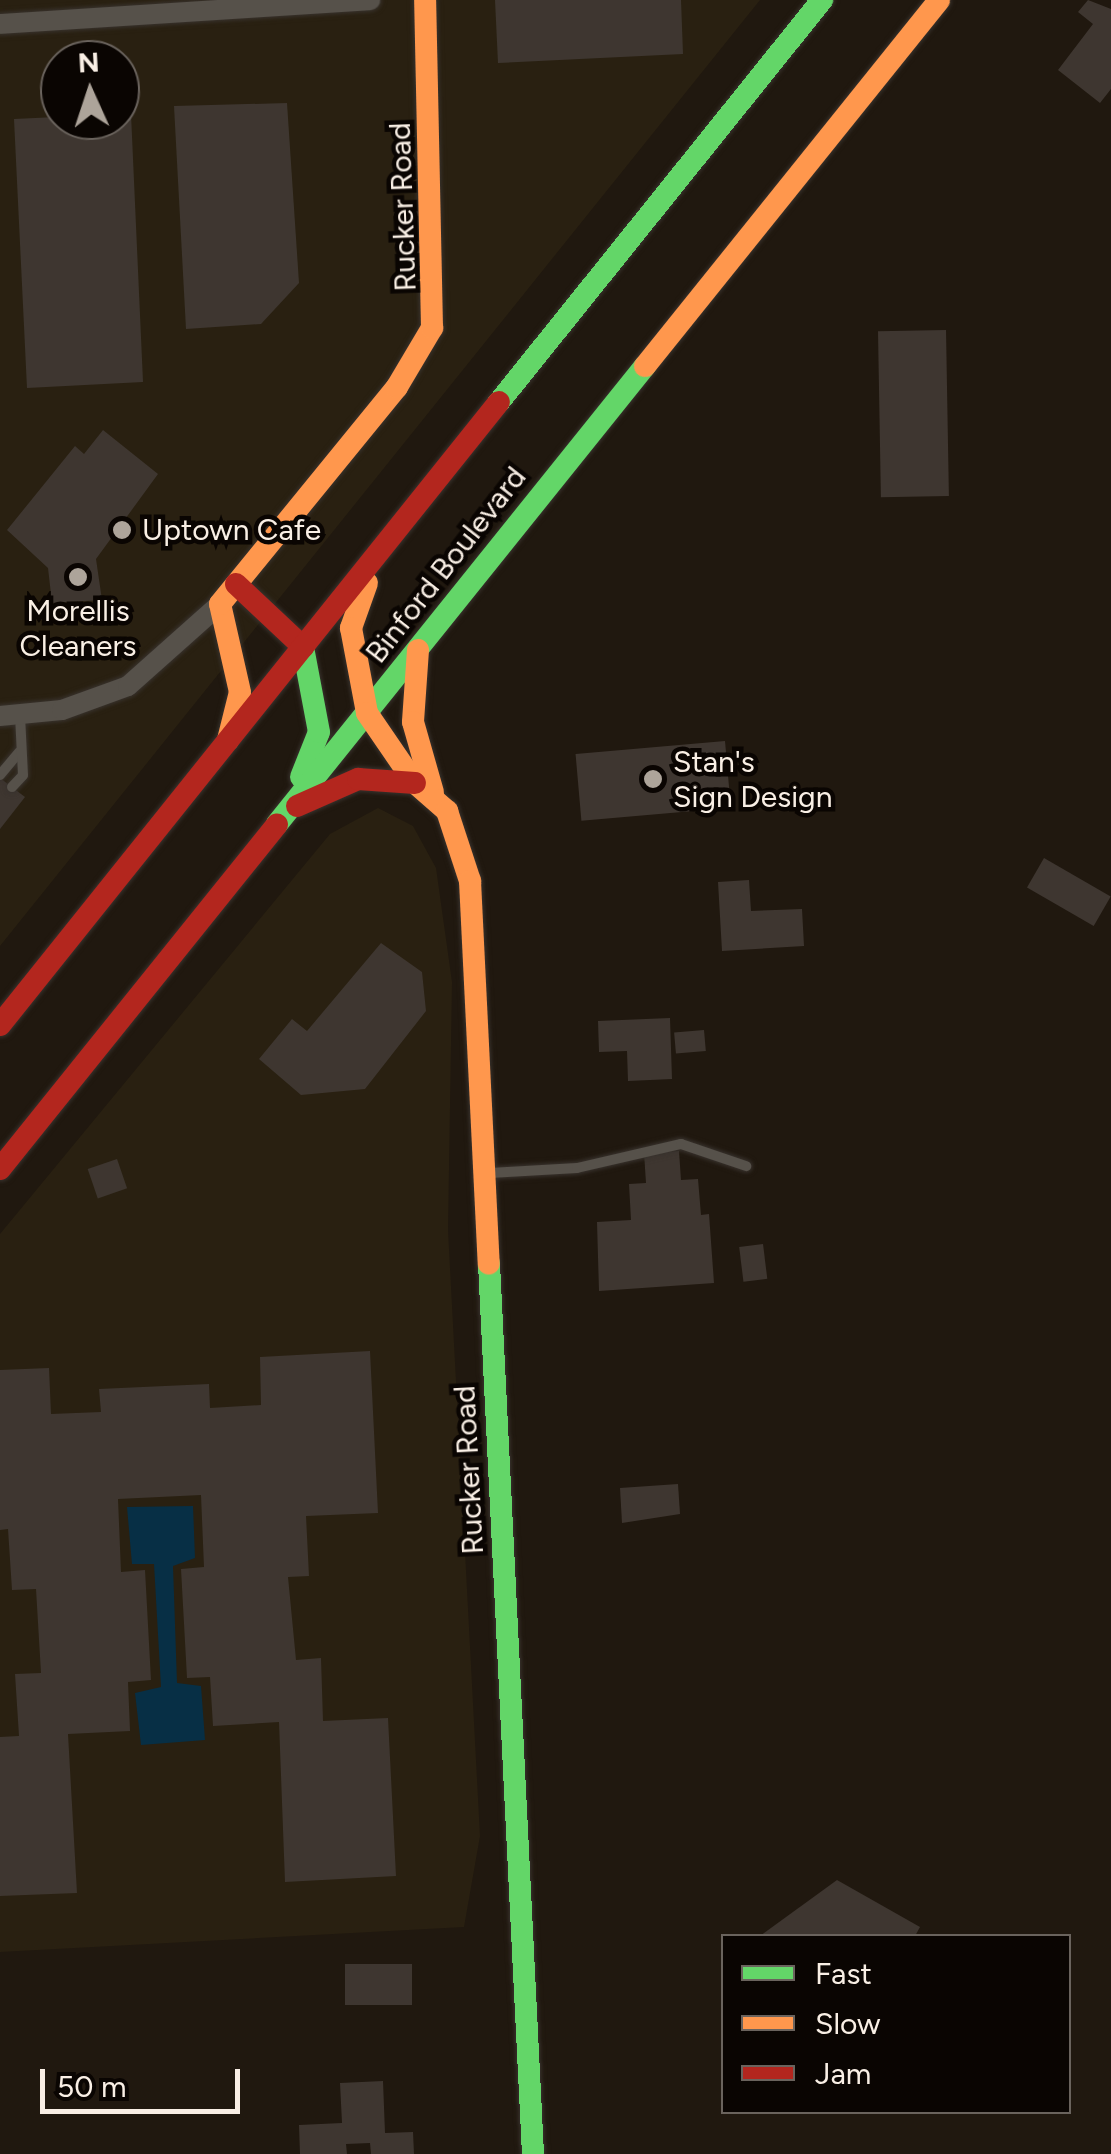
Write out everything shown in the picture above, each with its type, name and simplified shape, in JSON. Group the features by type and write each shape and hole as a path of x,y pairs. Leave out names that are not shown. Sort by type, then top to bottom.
{"main road":[{"name":"Rucker Road","path":"220,604 397,387 432,328 425,0"},
{"name":"Binford Boulevard","path":"0,1025 822,0"},
{"name":"Binford Boulevard","path":"0,1169 940,0"},
{"path":"367,713 351,628 376,560"},
{"path":"236,584 303,647 319,732 288,810"},
{"path":"220,604 240,692 228,742"},
{"name":"Rucker Road","path":"418,650 413,722 424,787"},
{"name":"Rucker Road","path":"367,713 457,827 470,882 533,2154"},
{"path":"288,810 358,778 424,787"}],"street":[{"path":"0,24 370,0"},
{"path":"10,715 128,686 220,604"}],"lane":[{"path":"10,715 22,776 12,788"},
{"path":"0,775 19,752"},
{"path":"484,1173 576,1168 681,1144 746,1166"}],"shaded area":[{"path":"0,0 760,0 0,946"},
{"path":"378,808 413,826 436,868 452,982 448,1230 480,1836 464,1927 0,1952 0,1234 330,834"}],"water":[{"path":"193,1506 195,1558 173,1566 177,1683 201,1686 205,1740 141,1745 135,1693 161,1687 154,1564 132,1564 127,1507"}],"building":[{"path":"495,0 681,0 683,54 498,63"},
{"path":"1088,0 1111,9 1111,89 1100,103 1058,70 1093,24 1078,12"},
{"path":"287,103 299,283 261,324 186,329 174,106"},
{"path":"40,118 40,140 132,140 143,382 27,388 14,119"},
{"path":"946,330 949,496 881,497 878,331"},
{"path":"103,430 158,474 96,559 102,600 52,603 48,568 7,530 75,446 84,454"},
{"name":"Stan's Sign Design","path":"725,741 731,808 581,821 576,754"},
{"path":"0,778 25,797 0,829"},
{"path":"1044,858 1111,896 1094,926 1027,887"},
{"path":"749,880 751,911 802,909 804,946 722,951 718,882"},
{"path":"381,943 422,972 426,1011 365,1089 301,1095 259,1059 292,1019 307,1031"},
{"path":"670,1018 672,1079 628,1081 627,1051 599,1052 598,1021"},
{"path":"704,1030 706,1051 676,1054 674,1033"},
{"path":"679,1151 681,1180 698,1179 701,1215 709,1214 714,1283 599,1291 597,1222 631,1220 629,1184 646,1183 644,1153"},
{"path":"117,1159 127,1188 98,1198 88,1169"},
{"path":"763,1244 767,1279 743,1282 739,1247"},
{"path":"370,1351 378,1513 306,1516 309,1576 288,1577 296,1660 321,1658 323,1721 388,1718 396,1876 285,1882 279,1722 213,1726 210,1677 187,1678 181,1569 204,1567 201,1495 118,1499 121,1572 145,1570 151,1680 128,1682 130,1731 68,1734 77,1893 0,1896 0,1737 19,1736 15,1674 41,1673 36,1589 12,1590 8,1529 0,1530 0,1370 49,1368 51,1414 101,1412 99,1389 209,1384 210,1408 261,1405 260,1357"},
{"path":"678,1484 680,1514 622,1523 620,1488"},
{"path":"837,1880 920,1927 916,1934 763,1934"},
{"path":"345,1964 412,1964 412,2005 345,2005"},
{"path":"383,2081 385,2133 413,2132 414,2154 371,2154 370,2143 346,2144 347,2154 300,2154 299,2125 342,2123 340,2083"}],"traffic: fast":[{"path":"499,402 822,0"},
{"path":"277,824 645,366"},
{"path":"301,777 319,732 303,647"},
{"path":"489,1264 533,2154"}],"traffic: slow":[{"path":"228,740 240,692 220,604 397,387 432,328 425,0"},
{"path":"645,366 939,0"},
{"path":"367,583 351,628 367,713"},
{"path":"418,650 413,722 433,792"},
{"path":"367,713 415,783 447,811 470,881 489,1264"}],"traffic: jam":[{"path":"0,1025 499,402"},
{"path":"236,584 303,647"},
{"path":"297,806 358,779 415,783"},
{"path":"0,1169 277,824"}],"place":[{"name":"Uptown Cafe","path":"122,530"},
{"name":"Morellis Cleaners","path":"78,577"},
{"name":"Stan's Sign Design","path":"653,779"}]}
